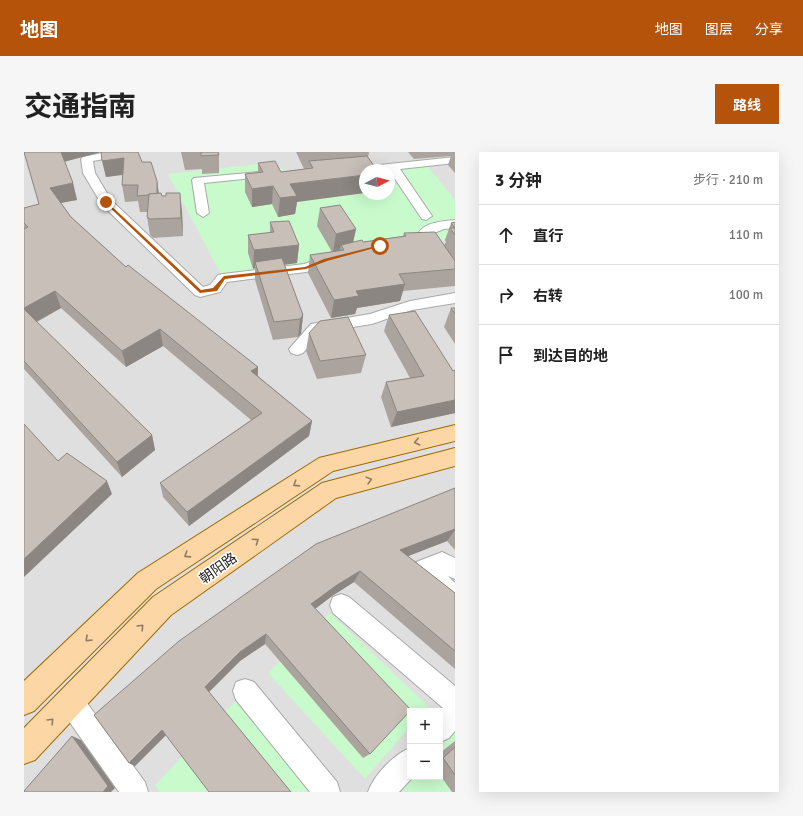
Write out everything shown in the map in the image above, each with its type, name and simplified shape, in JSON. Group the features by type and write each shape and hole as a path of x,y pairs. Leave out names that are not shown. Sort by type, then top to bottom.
{"main road":[{"name":"朝阳路","path":"24,701 148,581 327,464 455,433"},
{"name":"朝阳路","path":"24,749 162,606 330,490 455,456"}],"lane":[{"path":"125,152 87,159 89,173 106,202 200,292 215,289 224,278 306,268 346,255"},
{"path":"395,167 455,160"},
{"path":"340,172 359,170"},
{"path":"395,170 426,216"},
{"path":"204,213 198,180 269,174 282,175"},
{"path":"455,224 442,226 426,232 455,275"},
{"path":"419,244 434,244"},
{"path":"297,349 316,328 372,319 410,306 455,298"},
{"path":"455,569 442,562 424,569 455,597"},
{"path":"341,605 455,702"},
{"path":"245,691 328,792"},
{"path":"70,701 135,792"},
{"path":"443,726 455,713"},
{"path":"381,792 407,764"}],"shaded area":[{"path":"24,152 455,152 455,792 24,792"}],"green space":[{"path":"268,163 295,175 359,169 359,200 395,200 395,166 425,163 455,200 455,236 434,244 330,260 307,261 306,268 223,278 168,174"},
{"path":"330,613 428,706 426,708 407,708 407,730 365,779 268,673"},
{"path":"245,691 327,792 160,792 155,785"},
{"path":"455,731 455,792 401,792 411,780 443,780 443,745"}],"building":[{"path":"24,152 61,152 73,183 50,188 71,217 126,267 128,265 258,367 251,371 312,421 187,512 160,483 262,413 160,329 122,351 55,291 24,308 24,229 28,227 24,223 24,208 39,204"},
{"path":"101,152 138,152 142,162 151,162 157,181 157,194 137,196 138,185 122,185 124,158 102,161"},
{"path":"201,152 218,152 219,155 201,156"},
{"path":"367,156 373,164 359,164 359,176 290,184 297,196 280,198 273,186 252,189 245,174 263,172 258,163 275,161 281,172 313,168 309,161"},
{"path":"161,193 162,196 166,196 166,193 180,193 181,218 150,219 147,217 149,194"},
{"path":"340,205 356,229 336,234 320,208"},
{"path":"289,221 299,245 254,250 248,235 274,232 270,222"},
{"path":"455,222 455,228 451,223"},
{"path":"450,228 455,228 455,235"},
{"path":"435,232 455,261 455,269 399,274 405,284 356,291 359,296 334,300 310,255 344,250 341,245 362,240 363,242 406,236 404,233"},
{"path":"282,258 303,315 300,319 274,322 255,262"},
{"path":"451,308 455,308 455,314"},
{"path":"24,309 152,435 117,462 24,361"},
{"path":"415,311 453,371 455,370 455,400 397,412 386,382 424,376 389,315"},
{"path":"348,317 366,355 320,361 309,333 320,321"},
{"path":"24,424 58,461 67,453 107,481 24,559"},
{"path":"455,488 455,529 400,550 455,593 455,651 360,571 337,585 311,604 409,708 407,708 407,714 370,754 266,634 240,652 205,687 291,792 209,792 162,730 129,763 94,715 179,641 316,544"},
{"path":"72,736 108,786 103,792 24,792 24,791"},
{"path":"455,747 455,775 443,758"}],"route":[{"path":"106,202 200,292 215,289 224,278 306,268 326,260 380,246"}]}
